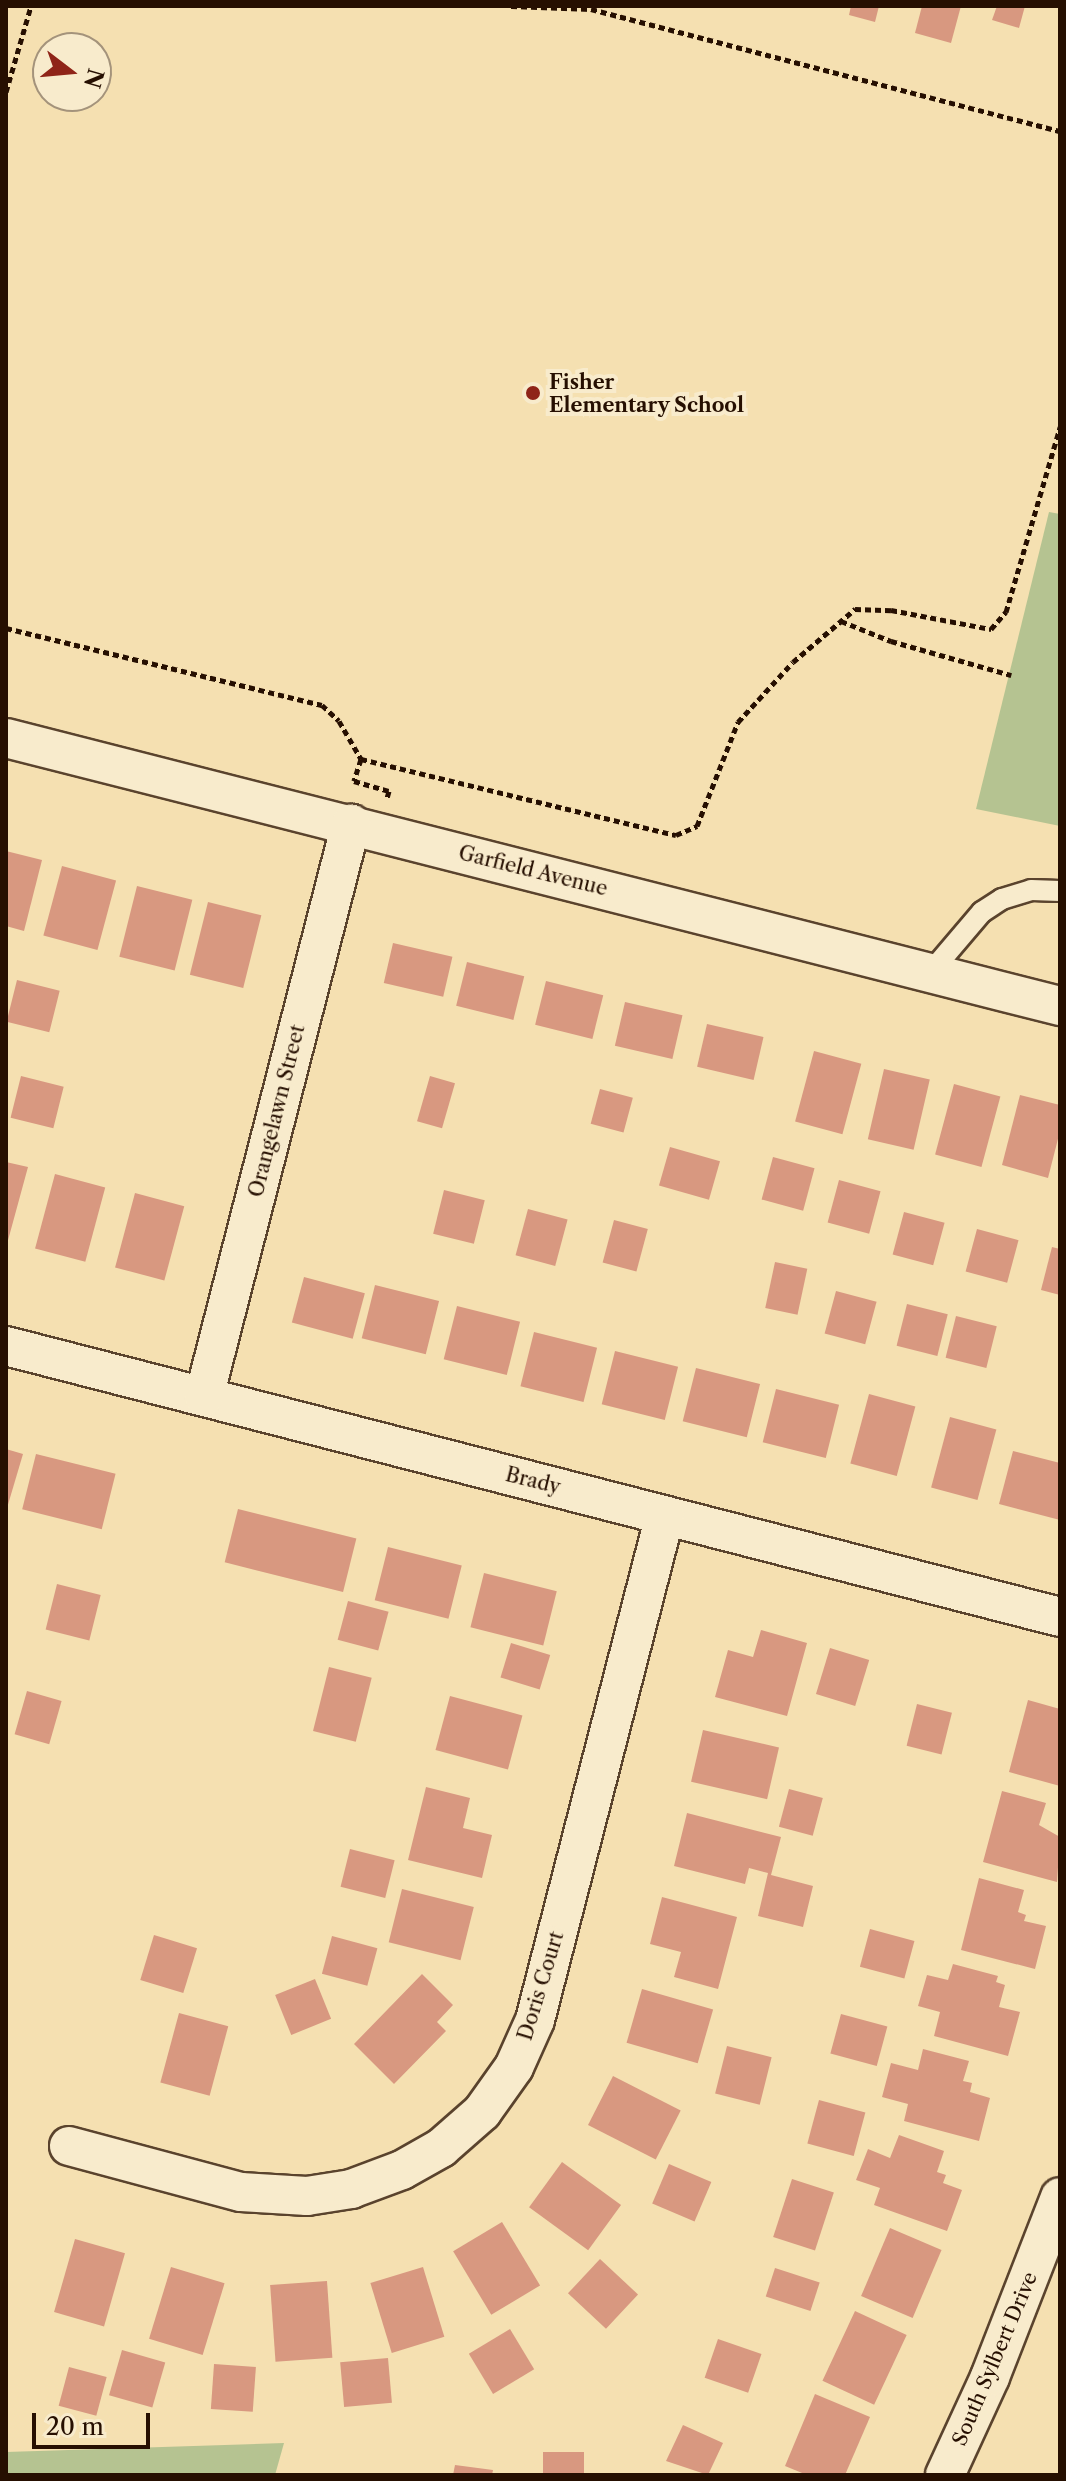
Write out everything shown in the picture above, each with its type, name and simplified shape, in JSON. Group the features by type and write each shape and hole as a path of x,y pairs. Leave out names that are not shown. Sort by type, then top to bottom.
{"street":[{"name":"Garfield Avenue","path":"6,738 1060,1006"},
{"name":"Orangelawn Street","path":"204,1397 351,824"},
{"name":"Brady","path":"6,1346 1060,1617"},
{"name":"Doris Court","path":"69,2146 241,2192 307,2196 351,2189 402,2170 441,2148 482,2112 514,2067 535,2020 665,1515"},
{"name":"South Sylbert Drive","path":"945,2475 996,2364 1060,2197"}],"lane":[{"path":"930,973 982,912 1002,899 1031,890 1060,891"}],"path":[{"path":"6,92 31,6"},
{"path":"511,6 591,9 1060,131"},
{"path":"6,628 322,705 339,721 361,759 676,835 697,826 738,722 793,662 855,609 891,610 991,629 1006,612 1060,427"},
{"path":"841,621 891,641 1011,675"},
{"path":"354,781 361,759"}],"green space":[{"path":"1049,512 1060,514 1060,826 976,809"},
{"path":"284,2443 275,2475 6,2475 6,2452"}],"building":[{"path":"851,6 879,6 875,22 849,15"},
{"path":"922,6 961,6 951,43 915,33"},
{"path":"997,6 1025,6 1019,28 992,20"},
{"path":"6,851 42,860 24,931 6,926"},
{"path":"62,866 116,880 97,950 43,936"},
{"path":"137,886 192,900 175,971 119,957"},
{"path":"208,902 261,915 243,988 190,975"},
{"path":"393,943 452,957 443,997 384,983"},
{"path":"467,962 524,976 513,1020 456,1006"},
{"path":"17,980 60,991 49,1032 7,1022"},
{"path":"546,981 603,995 592,1039 535,1025"},
{"path":"625,1002 682,1015 672,1059 615,1046"},
{"path":"707,1024 764,1037 754,1080 697,1067"},
{"path":"814,1051 861,1064 842,1134 795,1122"},
{"path":"884,1069 930,1080 914,1150 868,1139"},
{"path":"21,1076 64,1087 53,1128 11,1118"},
{"path":"430,1076 455,1083 442,1128 417,1121"},
{"path":"954,1084 1000,1096 981,1167 935,1155"},
{"path":"600,1089 633,1098 624,1133 591,1124"},
{"path":"1020,1095 1060,1105 1060,1131 1048,1178 1002,1165"},
{"path":"670,1147 720,1161 709,1200 659,1185"},
{"path":"773,1157 815,1168 803,1211 762,1200"},
{"path":"6,1162 28,1167 7,1244 6,1244"},
{"path":"55,1174 105,1187 85,1262 35,1248"},
{"path":"839,1180 881,1191 869,1234 828,1223"},
{"path":"444,1190 485,1200 474,1244 433,1234"},
{"path":"135,1193 184,1206 164,1281 115,1267"},
{"path":"528,1209 568,1220 555,1266 516,1255"},
{"path":"904,1212 945,1223 933,1265 893,1255"},
{"path":"614,1220 648,1229 636,1272 603,1263"},
{"path":"977,1229 1019,1240 1007,1283 966,1272"},
{"path":"1052,1247 1060,1249 1060,1295 1041,1290"},
{"path":"775,1262 807,1269 798,1315 765,1308"},
{"path":"304,1277 365,1293 353,1339 292,1322"},
{"path":"375,1285 439,1301 426,1354 362,1338"},
{"path":"836,1291 877,1302 865,1344 825,1334"},
{"path":"907,1304 948,1314 937,1356 897,1346"},
{"path":"457,1306 520,1322 507,1375 444,1359"},
{"path":"956,1316 997,1326 986,1368 946,1358"},
{"path":"534,1332 597,1348 584,1402 520,1386"},
{"path":"615,1351 678,1367 665,1420 602,1404"},
{"path":"696,1368 760,1384 747,1437 683,1421"},
{"path":"776,1389 839,1405 826,1458 763,1442"},
{"path":"869,1394 915,1406 897,1476 850,1464"},
{"path":"950,1417 996,1429 977,1500 931,1488"},
{"path":"6,1449 23,1454 7,1508 6,1507"},
{"path":"1013,1451 1060,1463 1060,1520 999,1504"},
{"path":"36,1454 116,1474 102,1529 22,1509"},
{"path":"238,1509 356,1539 343,1592 225,1562"},
{"path":"388,1547 462,1565 448,1619 375,1600"},
{"path":"484,1573 557,1591 543,1645 470,1627"},
{"path":"57,1584 101,1595 89,1640 46,1630"},
{"path":"348,1601 389,1612 378,1651 338,1640"},
{"path":"761,1630 807,1643 787,1716 715,1697 728,1650 753,1657"},
{"path":"511,1643 550,1655 540,1689 500,1677"},
{"path":"830,1648 869,1660 855,1706 816,1694"},
{"path":"329,1667 372,1678 356,1742 313,1731"},
{"path":"27,1691 62,1701 49,1744 15,1734"},
{"path":"450,1696 522,1715 508,1770 436,1750"},
{"path":"1028,1700 1060,1709 1060,1786 1009,1772"},
{"path":"917,1704 952,1713 942,1754 907,1746"},
{"path":"703,1730 779,1748 767,1799 691,1782"},
{"path":"426,1787 470,1798 463,1828 492,1835 482,1878 408,1860"},
{"path":"789,1789 823,1798 813,1836 779,1827"},
{"path":"1002,1791 1046,1803 1039,1825 1060,1837 1057,1882 983,1862"},
{"path":"687,1813 781,1837 771,1875 813,1886 803,1927 758,1916 768,1873 749,1868 745,1884 674,1866"},
{"path":"350,1849 395,1860 385,1898 341,1887"},
{"path":"979,1878 1024,1890 1018,1912 1026,1915 1024,1921 1046,1926 1035,1969 961,1950"},
{"path":"402,1889 474,1907 460,1960 389,1942"},
{"path":"662,1897 737,1917 718,1989 674,1977 681,1952 650,1944"},
{"path":"870,1929 914,1941 904,1979 860,1967"},
{"path":"154,1935 197,1948 183,1993 140,1980"},
{"path":"332,1936 377,1948 367,1986 322,1974"},
{"path":"953,1964 998,1976 996,1982 1005,1985 999,2007 1020,2012 1008,2056 934,2036 940,2012 918,2006 927,1975 948,1980"},
{"path":"422,1974 453,2005 437,2022 446,2031 394,2084 354,2044"},
{"path":"315,1979 331,2019 291,2035 275,1995"},
{"path":"642,1989 713,2009 698,2063 627,2043"},
{"path":"179,2013 228,2026 210,2096 160,2083"},
{"path":"841,2014 887,2026 877,2066 830,2054"},
{"path":"727,2046 772,2057 760,2105 715,2094"},
{"path":"923,2049 969,2061 963,2081 972,2083 970,2092 990,2098 979,2141 904,2121 908,2104 882,2097 891,2063 918,2070"},
{"path":"613,2076 681,2111 656,2160 588,2125"},
{"path":"819,2100 865,2112 854,2156 807,2143"},
{"path":"899,2135 944,2151 937,2172 946,2175 943,2183 962,2190 947,2231 874,2205 880,2188 856,2180 868,2149 890,2158"},
{"path":"562,2162 621,2205 588,2250 529,2207"},
{"path":"669,2164 711,2182 695,2222 652,2204"},
{"path":"792,2179 834,2193 815,2251 773,2237"},
{"path":"502,2222 540,2285 491,2315 453,2251"},
{"path":"890,2228 942,2250 913,2318 861,2296"},
{"path":"75,2239 125,2253 104,2326 54,2312"},
{"path":"600,2259 638,2294 606,2329 568,2293"},
{"path":"171,2267 225,2283 203,2355 149,2339"},
{"path":"423,2267 444,2337 392,2353 370,2283"},
{"path":"775,2268 820,2283 810,2311 766,2297"},
{"path":"327,2281 332,2358 276,2362 270,2285"},
{"path":"855,2311 907,2335 874,2405 822,2381"},
{"path":"510,2329 534,2369 493,2394 469,2354"},
{"path":"718,2339 761,2354 748,2393 705,2378"},
{"path":"122,2350 165,2362 152,2408 109,2395"},
{"path":"388,2358 392,2403 344,2407 340,2362"},
{"path":"214,2364 256,2367 253,2412 211,2409"},
{"path":"69,2367 107,2377 96,2416 59,2406"},
{"path":"815,2394 870,2417 845,2475 807,2475 785,2466"},
{"path":"683,2425 723,2443 708,2475 666,2461"},
{"path":"543,2452 584,2452 584,2475 543,2475"},
{"path":"455,2465 493,2470 492,2475 453,2475"}],"place":[{"name":"Fisher Elementary School","path":"533,393"}]}
